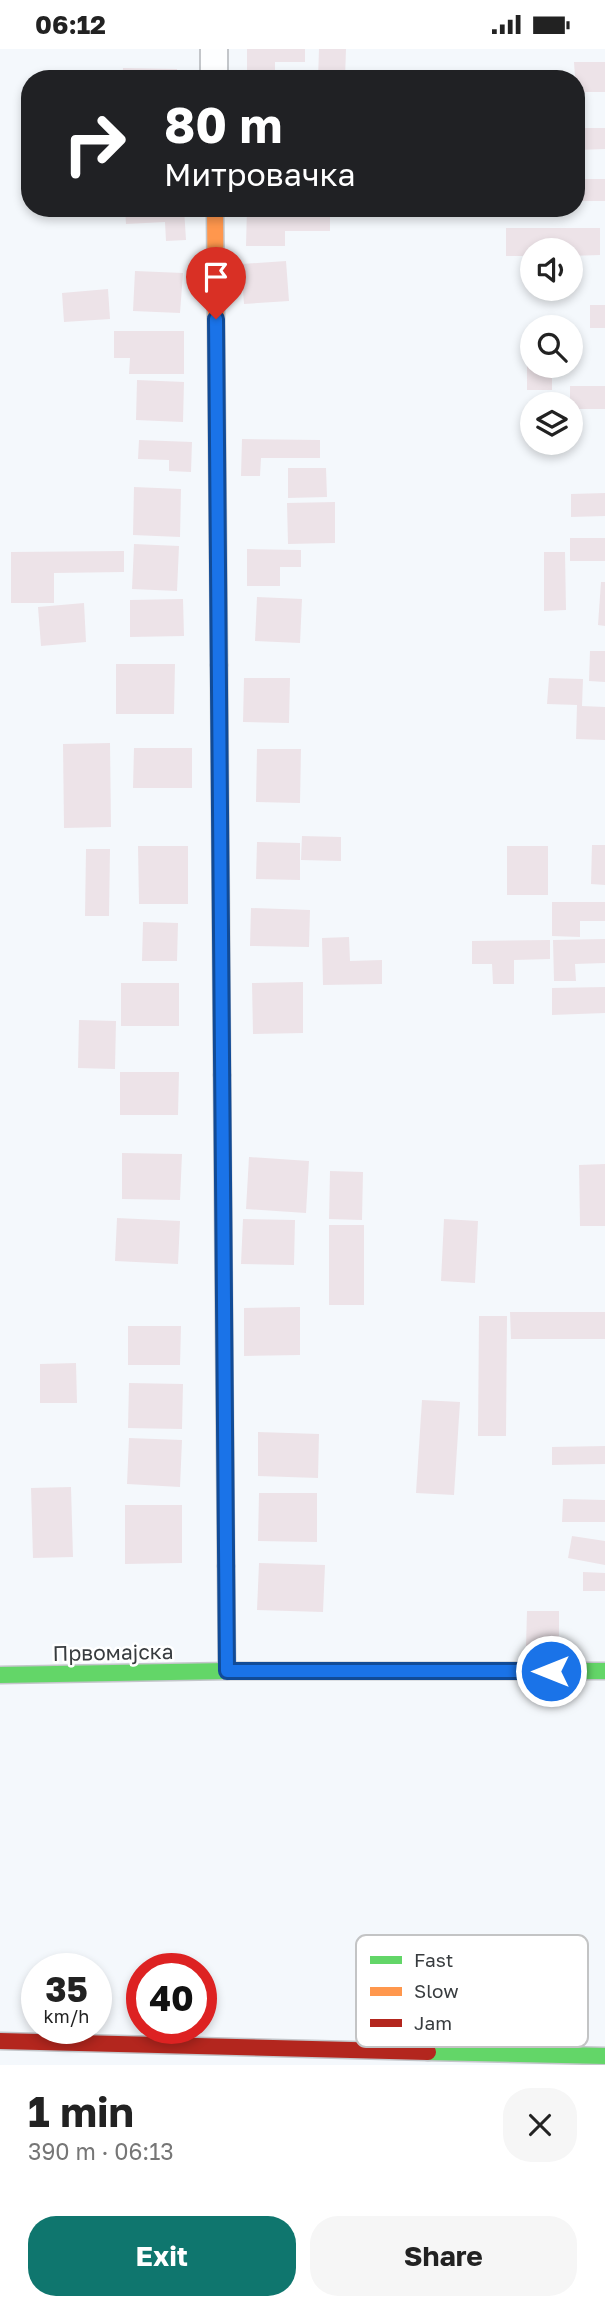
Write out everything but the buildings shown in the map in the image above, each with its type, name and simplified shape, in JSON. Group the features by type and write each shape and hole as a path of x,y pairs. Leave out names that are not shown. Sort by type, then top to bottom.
{"street":[{"path":"214,49 214,70"},
{"path":"215,217 227,1671"},
{"name":"Првомајска","path":"0,1675 227,1671 605,1671"},
{"path":"0,2041 605,2056"}],"traffic: fast":[{"path":"222,1075 226,1566"},
{"path":"0,1675 227,1671 605,1671"},
{"path":"428,2052 605,2056"}],"traffic: slow":[{"path":"215,217 219,665"},
{"path":"226,1566 227,1671"}],"traffic: jam":[{"path":"219,665 222,1075"},
{"path":"0,2041 428,2052"}],"route":[{"path":"216,319 227,1671 551,1671"}]}
